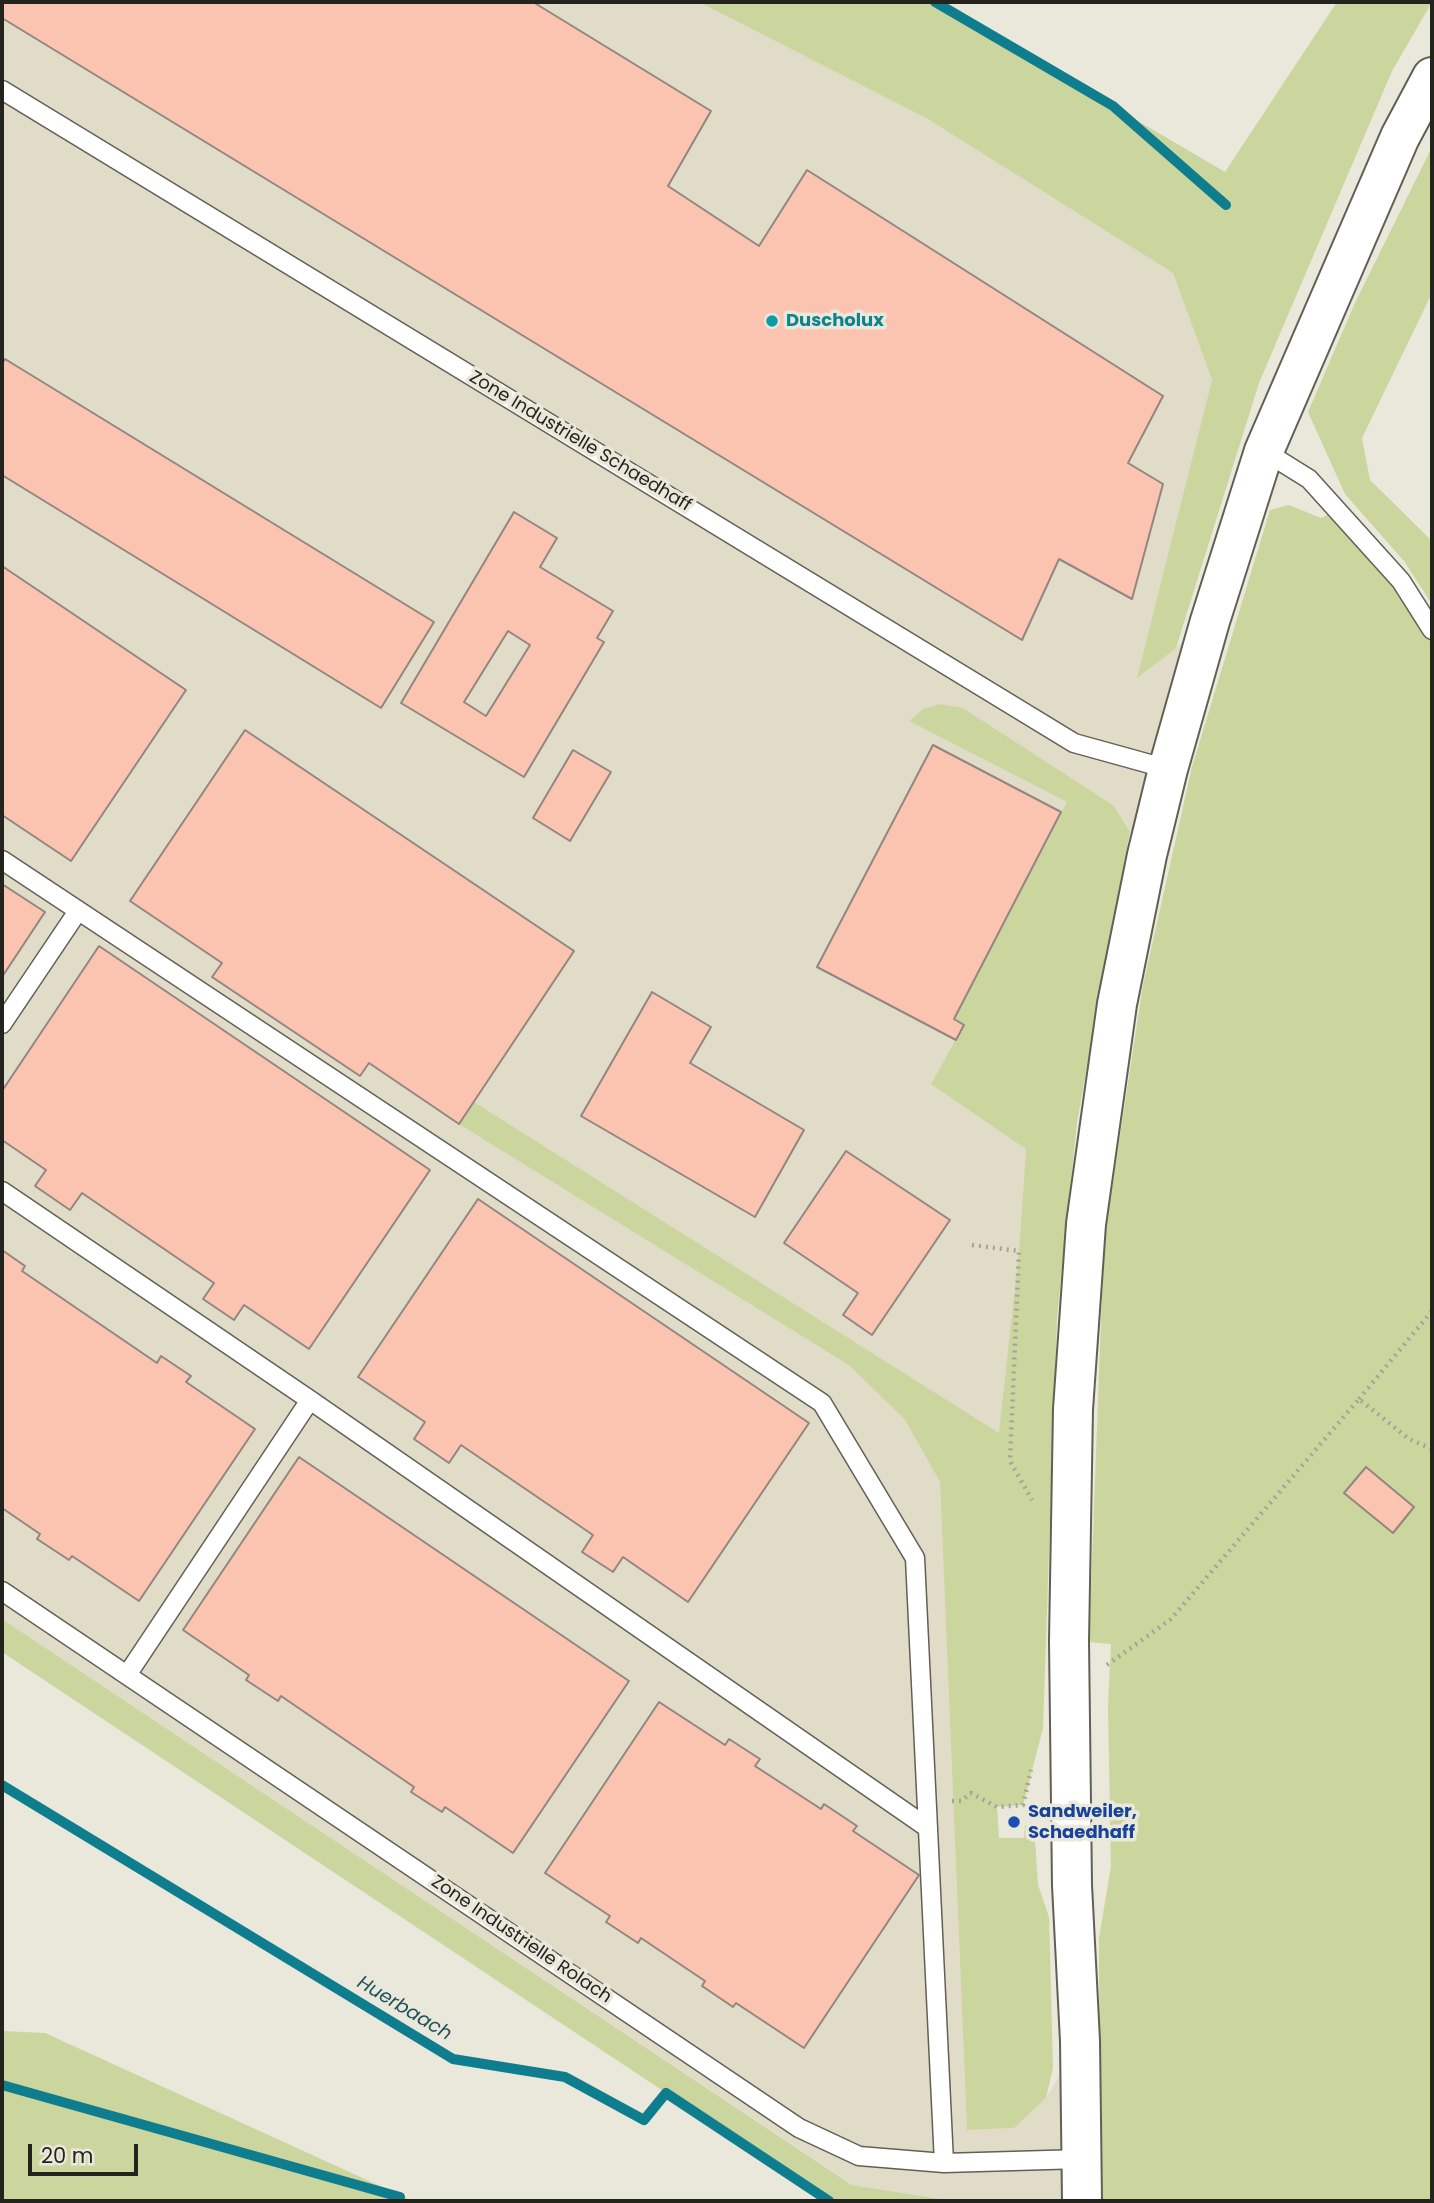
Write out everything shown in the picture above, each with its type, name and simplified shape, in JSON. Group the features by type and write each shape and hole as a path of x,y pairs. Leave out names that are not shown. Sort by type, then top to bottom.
{"main road":[{"path":"1082,2201 1080,2041 1072,1885 1069,1668 1073,1409 1086,1224 1117,1004 1147,855 1168,769 1210,621 1264,451 1399,137 1432,77"}],"lane":[{"name":"Zone Industrielle Schaedhaff","path":"2,90 1074,743 1168,769"},
{"path":"1264,451 1309,479 1401,581 1432,630"},
{"path":"2,860 822,1403 915,1558 944,2163"},
{"path":"2,1024 78,911"},
{"path":"2,1191 310,1400 928,1828"},
{"path":"127,1675 310,1400"},
{"name":"Zone Industrielle Rolach","path":"2,1591 799,2128 859,2156 944,2163 1082,2159"}],"path":[{"path":"972,1245 1019,1251 1010,1461 1034,1503"},
{"path":"1069,1668 1101,1670 1171,1619 1432,1311"},
{"path":"1359,1399 1409,1438 1432,1449"},
{"path":"927,1802 961,1801 971,1793 997,1807 1023,1805 1031,1766"}],"shaded area":[{"path":"2,2 699,2 926,118 1173,273 1212,380 1138,677 1210,621 1147,855 1113,805 963,708 940,704 923,709 909,721 1067,802 954,1019 964,1025 956,1040 1026,1149 1019,1251 1000,1434 474,1102 849,1365 905,1420 940,1482 967,2130 1014,2128 1046,2098 1080,2041 1082,2201 953,2201 853,2185 2,1619"}],"green space":[{"path":"699,2 935,2 1225,172 1337,2 1432,2 1392,71 1259,383 1176,648 1137,678 1212,380 1173,273 926,118"},
{"path":"1432,147 1432,293 1362,438 1370,480 1432,541 1432,604 1404,561 1345,494 1308,412 1355,303"},
{"path":"1289,505 1321,518 1337,510 1432,630 1432,2201 1100,2201 1099,1938 1111,1866 1108,1707 1111,1644 1089,1642 1104,1240 1143,985 1192,767 1270,510"},
{"path":"940,704 963,708 1113,805 1130,831 1077,1122 1057,1317 1043,1728 1023,1805 997,1807 999,1838 1024,1838 1025,1826 1034,1825 1038,1885 1049,1917 1053,2068 1046,2098 1014,2128 967,2130 940,1482 905,1420 849,1365 459,1124 474,1102 999,1433 1019,1251 1026,1149 931,1084 964,1025 954,1019 1067,802 909,721 923,709"},
{"path":"2,1619 852,2185 953,2201 829,2201 2,1652"},
{"path":"2,2031 45,2033 413,2201 2,2201"}],"building":[{"name":"Duscholux","path":"2,2 533,2 711,111 668,186 759,246 807,170 1163,396 1128,463 1163,484 1132,599 1059,559 1022,640 2,18"},
{"path":"5,359 434,622 381,708 2,475 2,364"},
{"path":"514,512 557,538 540,567 613,611 597,638 604,642 524,777 401,703","holes":["508,631 530,645 486,716 464,702"]},
{"path":"2,566 186,690 71,861 2,815"},
{"path":"245,730 574,951 459,1124 369,1063 360,1076 212,977 222,963 130,901"},
{"path":"933,745 1061,812 954,1019 964,1025 956,1040 817,967"},
{"path":"573,750 611,772 570,841 533,818"},
{"path":"2,884 45,912 2,977"},
{"path":"99,946 430,1170 309,1349 244,1305 234,1320 203,1299 214,1283 82,1193 70,1210 35,1186 46,1170 2,1140 2,1091"},
{"path":"652,992 711,1027 690,1063 804,1130 755,1217 581,1116"},
{"path":"846,1151 950,1220 872,1335 843,1315 858,1293 784,1243"},
{"path":"478,1199 809,1423 688,1602 623,1557 613,1572 582,1552 593,1535 461,1445 449,1463 414,1439 425,1422 358,1377"},
{"path":"2,1250 25,1266 22,1271 157,1363 161,1356 191,1376 186,1382 255,1429 139,1601 72,1556 69,1560 37,1539 40,1534 2,1508"},
{"path":"299,1457 629,1681 513,1853 445,1807 442,1812 411,1792 414,1787 281,1696 278,1701 246,1680 249,1675 183,1630"},
{"path":"1366,1467 1414,1507 1393,1533 1344,1493"},
{"path":"659,1702 725,1745 729,1739 760,1759 755,1766 821,1809 824,1804 857,1826 853,1831 919,1875 804,2048 736,2003 733,2007 702,1986 705,1981 641,1938 638,1943 606,1922 610,1916 545,1873"}],"waterway":[{"path":"935,2 1113,106 1226,205"},
{"name":"Huerbaach","path":"2,1785 453,2059 565,2077 644,2120 666,2093 829,2201"},
{"path":"2,2085 400,2197"}],"place":[{"name":"Duscholux","path":"772,321"},
{"name":"Sandweiler, Schaedhaff","path":"1014,1822"}]}
